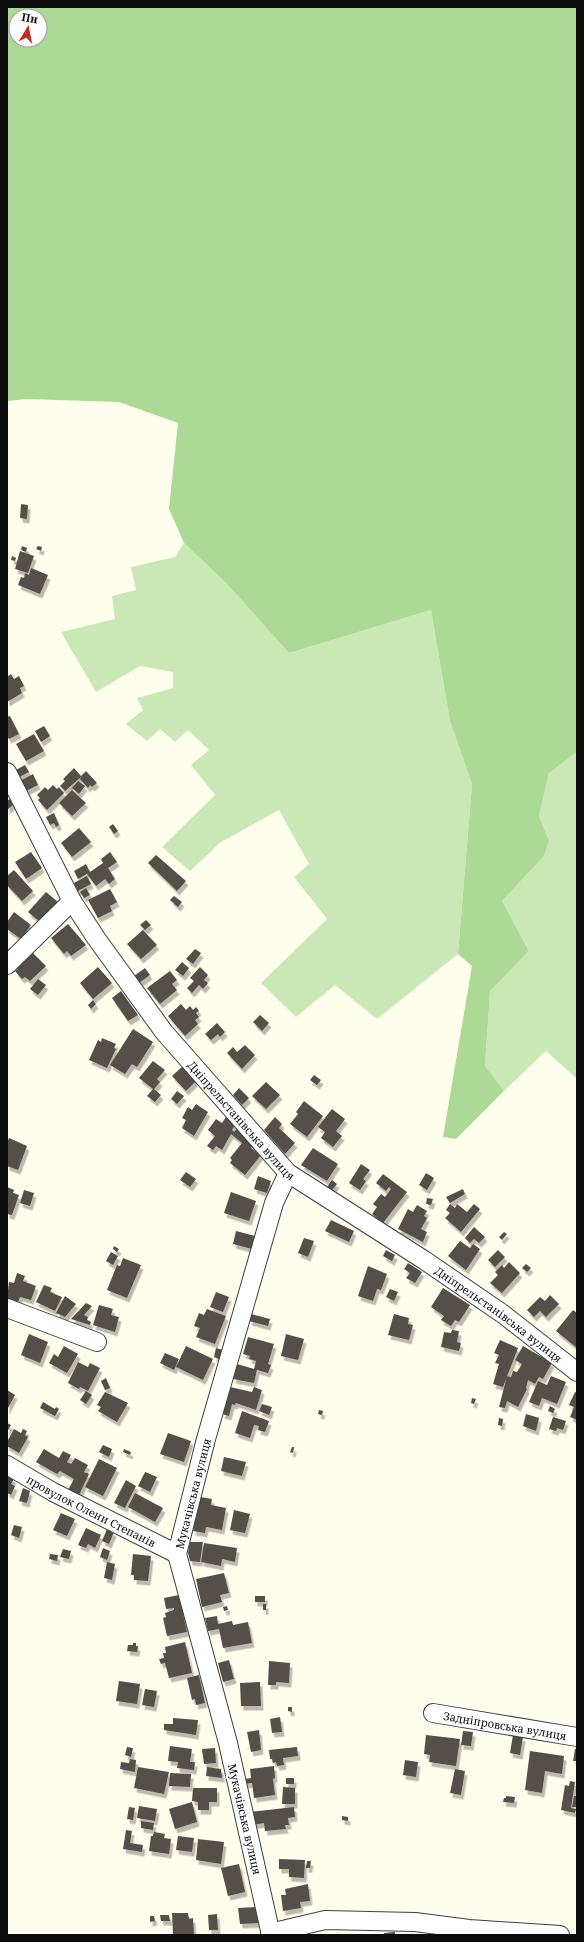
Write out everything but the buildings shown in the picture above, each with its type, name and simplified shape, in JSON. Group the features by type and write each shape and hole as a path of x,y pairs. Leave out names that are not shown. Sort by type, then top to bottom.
{"street":[{"name":"Дніпрельстанівська вулиця","path":"7,772 72,901 96,938 164,1032 288,1173 393,1240 496,1310 577,1372"},
{"path":"7,965 72,901"},
{"name":"Мукачівська вулиця","path":"270,1934 228,1743 177,1554 206,1440 274,1203 288,1173"},
{"path":"7,1308 97,1342"},
{"name":"провулок Олени Степанів","path":"7,1465 53,1492 177,1554"},
{"name":"Задніпровська вулиця","path":"433,1713 577,1737"},
{"path":"270,1934 325,1920 415,1922 468,1929 560,1935"}],"green space":[{"path":"7,7 577,7 577,752 549,773 539,816 549,841 544,856 502,901 529,951 490,991 485,1066 504,1091 456,1139 443,1137 472,966 458,954 472,784 450,721 431,610 289,653 226,583 184,543 169,509 178,423 119,402 27,399 7,401"},
{"path":"184,543 226,583 289,653 431,610 450,721 472,784 458,954 377,1019 335,985 296,1017 261,983 327,919 294,877 309,864 279,810 221,842 190,871 162,847 215,795 191,765 209,750 188,730 175,742 160,729 147,741 126,724 143,710 137,698 173,688 173,672 140,666 96,692 61,632 115,619 112,596 136,590 131,567 175,557"},
{"path":"577,752 577,1079 546,1051 504,1091 485,1066 490,991 529,951 502,901 544,856 549,841 539,816 549,773"}]}
